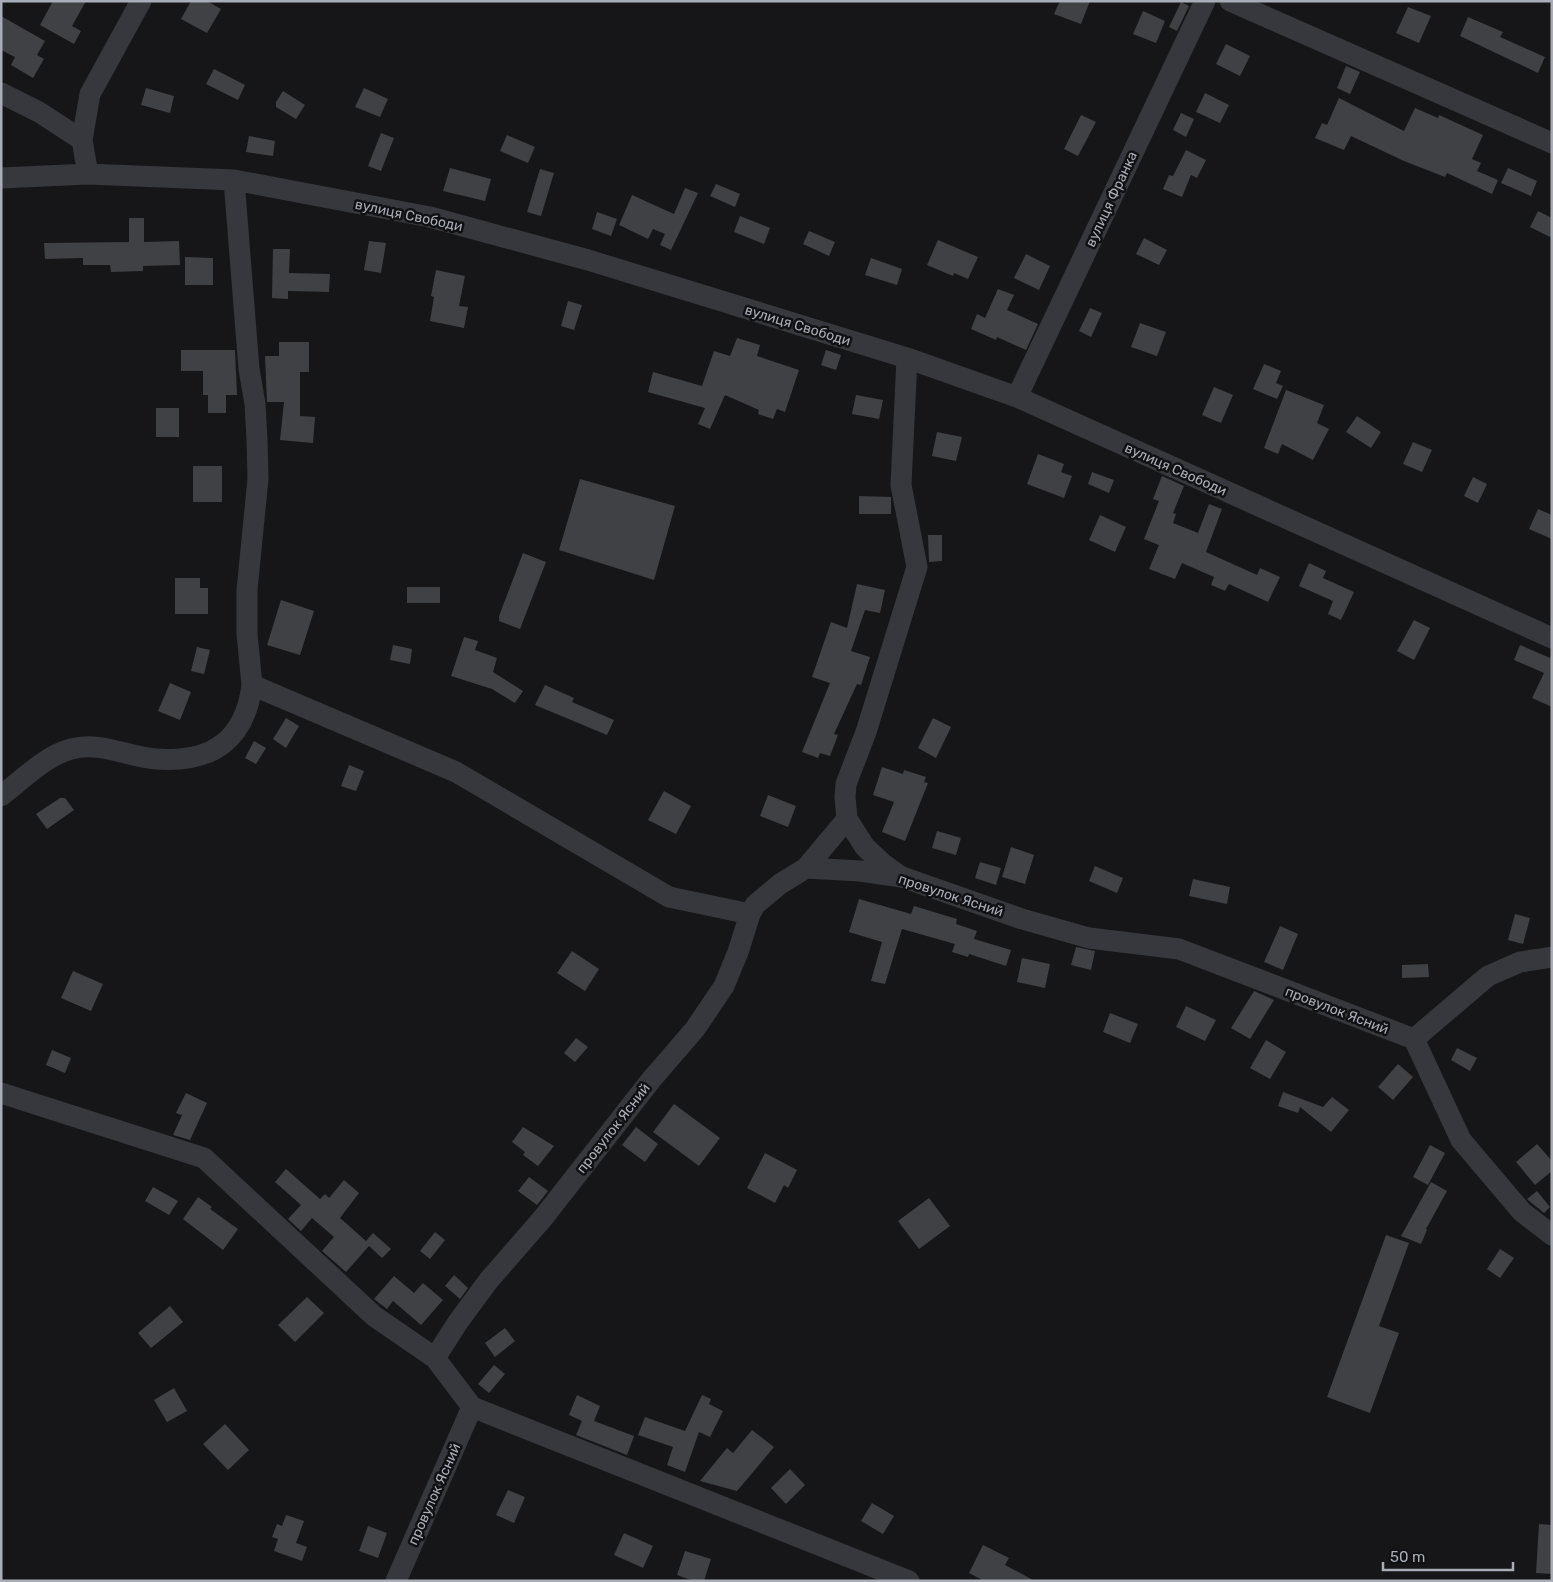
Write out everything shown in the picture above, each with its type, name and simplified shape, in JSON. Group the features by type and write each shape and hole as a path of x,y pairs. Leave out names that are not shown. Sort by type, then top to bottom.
{"street":[{"path":"88,174 82,140 90,94 141,1"},
{"name":"вулиця Франка","path":"1017,397 1205,1"},
{"path":"1230,1 1552,143"},
{"path":"1,93 39,112 82,140"},
{"name":"вулиця Свободи","path":"1,178 88,174 234,180 430,217 588,260 908,358 1017,397 1552,638"},
{"path":"1,796 48,760 70,750 104,747 157,759 175,759 198,755 223,746 238,730 250,704 252,685 247,634 247,590 258,479 256,404 249,369 234,180"},
{"path":"902,877 882,863 865,847 847,819 846,784 866,732 917,568 901,485 908,358"},
{"path":"252,685 456,772 669,897 750,914"},
{"path":"806,868 847,819"},
{"name":"провулок Ясний","path":"435,1358 458,1322 489,1280 543,1218 651,1080 695,1028 724,986 738,952 750,914 756,905 780,884 806,868 860,871 902,877 1022,919 1089,938 1179,949 1352,1017 1414,1039"},
{"path":"1552,958 1520,962 1488,976 1414,1039 1461,1140 1522,1212 1552,1235"},
{"path":"1,1093 204,1158 374,1316 435,1358 472,1407 908,1581"},
{"name":"провулок Ясний","path":"396,1581 472,1407"}],"building":[{"path":"53,1 86,1 72,26 81,31 74,44 40,25"},
{"path":"191,1 207,1 221,9 207,33 181,19"},
{"path":"1060,1 1090,1 1081,24 1054,14"},
{"path":"1181,2 1189,6 1177,31 1169,27"},
{"path":"1408,7 1431,16 1419,43 1396,33"},
{"path":"1143,11 1165,21 1156,43 1133,34"},
{"path":"1,16 45,41 37,55 44,59 33,78 11,65 15,57 1,50"},
{"path":"1468,17 1503,32 1500,37 1545,57 1538,73 1460,36"},
{"path":"1226,44 1250,56 1240,76 1216,64"},
{"path":"1346,66 1360,72 1350,94 1337,88"},
{"path":"214,69 245,85 238,100 206,84"},
{"path":"146,88 174,96 170,113 141,105"},
{"path":"364,88 388,99 380,117 355,107"},
{"path":"283,91 305,105 296,119 276,107 276,102"},
{"path":"1205,93 1229,105 1220,123 1196,112"},
{"path":"1339,98 1404,131 1415,108 1438,118 1439,115 1483,135 1472,159 1481,163 1477,171 1498,180 1492,194 1447,173 1445,177 1404,161 1351,136 1344,150 1315,138 1322,123 1327,125"},
{"path":"1181,113 1194,119 1186,137 1173,130"},
{"path":"1081,115 1096,122 1078,156 1064,149"},
{"path":"381,133 394,138 381,171 368,166"},
{"path":"507,135 535,147 528,163 500,151"},
{"path":"249,136 275,141 273,156 246,152"},
{"path":"1186,150 1206,160 1197,178 1191,175 1182,197 1163,189 1169,175 1173,176"},
{"path":"450,168 491,179 485,201 443,191"},
{"path":"1508,168 1537,181 1531,196 1501,183"},
{"path":"540,169 554,173 541,216 527,212"},
{"path":"716,184 740,194 735,207 710,196"},
{"path":"685,188 698,193 671,250 660,245 665,234 653,229 648,239 619,225 632,195 674,214"},
{"path":"1538,211 1552,218 1552,238 1530,227"},
{"path":"597,212 617,219 611,236 592,229"},
{"path":"740,216 770,228 764,244 734,232"},
{"path":"129,218 144,218 144,242 179,241 180,265 143,266 143,271 111,272 110,265 83,265 83,258 45,259 44,243 129,242"},
{"path":"809,231 835,242 829,256 803,244"},
{"path":"1144,238 1167,250 1159,265 1136,254"},
{"path":"938,240 978,257 968,279 954,273 953,276 927,265"},
{"path":"369,241 386,243 381,273 364,270"},
{"path":"273,249 290,249 289,273 330,274 329,292 288,291 288,299 272,298"},
{"path":"1026,254 1050,266 1039,290 1014,278"},
{"path":"185,257 213,258 213,285 185,285"},
{"path":"871,258 902,269 897,285 865,275"},
{"path":"436,270 465,276 459,306 468,307 464,328 430,321 434,297 431,296"},
{"path":"998,289 1014,295 1007,310 1038,324 1026,350 997,337 996,340 971,329 977,314 985,318"},
{"path":"568,301 582,305 574,330 561,326"},
{"path":"1090,308 1102,313 1091,337 1079,331"},
{"path":"1140,323 1166,332 1157,356 1131,347"},
{"path":"737,338 760,345 757,356 799,370 785,412 777,409 773,419 758,414 759,410 725,395 710,429 698,424 705,408 648,392 653,372 702,386 714,351 730,356"},
{"path":"279,342 309,342 309,372 300,372 300,416 315,417 313,443 280,440 284,402 267,402 265,356 279,356"},
{"path":"181,350 235,350 237,395 226,395 226,413 208,413 208,395 203,395 203,371 181,371"},
{"path":"826,350 841,355 836,370 821,365"},
{"path":"1264,364 1281,371 1276,383 1283,386 1277,399 1253,389"},
{"path":"1214,387 1233,395 1221,423 1202,415"},
{"path":"1286,390 1324,405 1317,423 1329,429 1313,460 1282,444 1278,454 1264,448"},
{"path":"856,395 883,400 879,419 852,414"},
{"path":"156,408 179,408 179,437 156,437"},
{"path":"1357,416 1381,432 1371,448 1346,432"},
{"path":"937,432 962,437 956,461 932,456"},
{"path":"1413,442 1432,450 1422,472 1403,464"},
{"path":"1038,454 1064,464 1061,472 1072,476 1064,498 1027,484"},
{"path":"193,466 222,466 222,502 193,502"},
{"path":"1092,472 1114,480 1109,493 1088,484"},
{"path":"1162,476 1184,486 1173,513 1176,514 1173,523 1198,533 1209,504 1222,509 1206,552 1257,575 1260,568 1280,577 1268,602 1229,584 1225,591 1211,585 1214,577 1182,563 1175,579 1149,569 1159,545 1144,539 1159,501 1153,499"},
{"path":"1473,477 1487,484 1478,503 1464,496"},
{"path":"580,479 675,506 654,580 559,550"},
{"path":"859,496 891,497 891,514 859,514"},
{"path":"1538,509 1552,515 1552,539 1529,529"},
{"path":"1100,515 1126,527 1115,552 1089,540"},
{"path":"928,535 942,535 942,561 929,562"},
{"path":"523,553 546,562 520,629 499,621 499,616"},
{"path":"1309,563 1326,571 1323,578 1354,592 1341,620 1328,614 1333,601 1299,586"},
{"path":"175,578 200,578 200,588 208,588 208,614 175,614"},
{"path":"857,584 885,590 880,613 865,610 851,651 870,657 861,685 857,684 834,734 838,735 830,756 820,753 818,758 802,752 830,683 812,677 831,622 847,628"},
{"path":"407,587 440,587 440,603 407,603"},
{"path":"281,600 314,611 300,655 267,645"},
{"path":"1414,620 1430,628 1414,660 1397,651"},
{"path":"464,637 478,641 475,650 497,658 493,672 523,691 515,703 492,689 451,676"},
{"path":"393,645 412,649 410,664 390,660"},
{"path":"1520,645 1550,658 1552,654 1552,707 1532,698 1544,673 1514,660"},
{"path":"197,647 210,650 204,674 191,671"},
{"path":"170,683 191,692 180,720 158,711"},
{"path":"545,685 574,698 572,702 614,720 607,735 535,705"},
{"path":"286,718 299,726 286,748 273,739"},
{"path":"933,718 951,727 936,758 918,748"},
{"path":"254,741 266,748 256,764 245,758"},
{"path":"349,765 364,771 356,791 341,786"},
{"path":"882,767 903,774 904,770 926,777 924,782 928,783 905,841 882,832 894,802 873,795"},
{"path":"664,791 691,806 676,834 648,820"},
{"path":"768,795 796,806 788,827 760,816"},
{"path":"60,798 65,798 74,810 47,829 36,814"},
{"path":"937,831 961,838 956,855 932,848"},
{"path":"1011,847 1034,855 1025,884 1002,877"},
{"path":"980,862 1001,868 996,885 975,878"},
{"path":"1095,866 1123,878 1117,893 1089,881"},
{"path":"1193,879 1230,887 1227,904 1189,896"},
{"path":"859,899 911,914 914,906 957,919 956,924 977,931 974,939 1011,950 1006,966 969,954 968,957 952,952 955,944 902,929 885,984 871,981 882,942 849,932"},
{"path":"1515,914 1530,918 1523,944 1508,940"},
{"path":"1280,926 1298,934 1283,970 1264,962"},
{"path":"1076,947 1095,951 1091,970 1071,965"},
{"path":"572,951 599,969 585,991 557,973"},
{"path":"1022,958 1050,964 1045,988 1017,982"},
{"path":"1428,964 1429,977 1402,978 1402,965"},
{"path":"73,971 103,984 91,1011 61,998"},
{"path":"1254,991 1274,1000 1250,1039 1231,1028"},
{"path":"1186,1006 1216,1020 1205,1041 1176,1027"},
{"path":"1110,1013 1138,1024 1130,1043 1103,1032"},
{"path":"576,1038 588,1047 575,1062 564,1053"},
{"path":"1266,1040 1286,1052 1270,1079 1250,1068"},
{"path":"1457,1048 1477,1058 1470,1071 1451,1060"},
{"path":"52,1050 71,1058 65,1073 46,1065"},
{"path":"1398,1064 1413,1077 1393,1100 1378,1087"},
{"path":"1283,1092 1323,1107 1332,1097 1349,1110 1331,1132 1300,1107 1298,1113 1278,1106"},
{"path":"186,1093 207,1103 190,1140 173,1135 182,1115 176,1113"},
{"path":"674,1104 720,1138 699,1166 653,1132"},
{"path":"523,1127 554,1146 538,1166 523,1155 525,1152 512,1142"},
{"path":"636,1127 658,1144 645,1162 622,1145"},
{"path":"1537,1144 1552,1161 1552,1171 1535,1185 1516,1162"},
{"path":"1430,1145 1445,1153 1428,1185 1413,1177"},
{"path":"765,1153 797,1170 788,1188 784,1185 775,1203 747,1188"},
{"path":"286,1169 320,1199 325,1194 329,1198 344,1180 359,1193 340,1218 366,1241 373,1233 391,1249 382,1258 369,1246 346,1272 322,1251 334,1237 312,1218 301,1231 288,1219 301,1205 275,1182"},
{"path":"529,1177 548,1191 537,1205 518,1191"},
{"path":"1431,1182 1447,1191 1426,1229 1421,1244 1401,1236"},
{"path":"153,1187 178,1201 169,1215 145,1201"},
{"path":"1537,1191 1550,1207 1544,1213 1527,1199"},
{"path":"198,1197 212,1207 210,1209 238,1229 223,1250 183,1219"},
{"path":"929,1198 950,1226 919,1249 898,1221"},
{"path":"435,1232 445,1240 430,1259 420,1251"},
{"path":"1386,1235 1409,1243 1379,1326 1399,1333 1370,1413 1327,1397"},
{"path":"1500,1249 1514,1258 1500,1278 1487,1269"},
{"path":"454,1275 468,1288 460,1299 445,1286"},
{"path":"394,1276 414,1293 423,1283 443,1300 421,1325 393,1301 387,1309 374,1299"},
{"path":"307,1297 324,1313 295,1342 278,1325"},
{"path":"170,1306 183,1322 151,1348 138,1333"},
{"path":"505,1328 515,1341 495,1357 485,1343"},
{"path":"494,1365 505,1374 489,1393 478,1384"},
{"path":"174,1388 187,1411 167,1422 154,1400"},
{"path":"577,1395 600,1406 594,1421 634,1436 627,1455 576,1435 582,1421 569,1415"},
{"path":"702,1395 711,1399 709,1404 723,1411 710,1437 699,1432 685,1472 667,1465 673,1447 638,1435 645,1417 685,1431"},
{"path":"225,1424 249,1450 228,1470 203,1444"},
{"path":"752,1430 774,1447 737,1491 700,1481 727,1448 733,1453"},
{"path":"790,1469 805,1485 786,1504 771,1488"},
{"path":"508,1490 525,1497 514,1523 496,1515"},
{"path":"872,1503 894,1516 883,1534 861,1521"},
{"path":"286,1515 304,1521 296,1543 307,1547 302,1561 274,1551 278,1539 272,1537 277,1524 282,1526"},
{"path":"1539,1524 1552,1525 1552,1574 1536,1573"},
{"path":"368,1526 387,1533 378,1558 359,1551"},
{"path":"624,1533 653,1546 643,1568 614,1555"},
{"path":"983,1545 1009,1558 1005,1565 1035,1581 984,1581 969,1573"},
{"path":"685,1551 711,1559 704,1581 694,1581 677,1575"}]}
